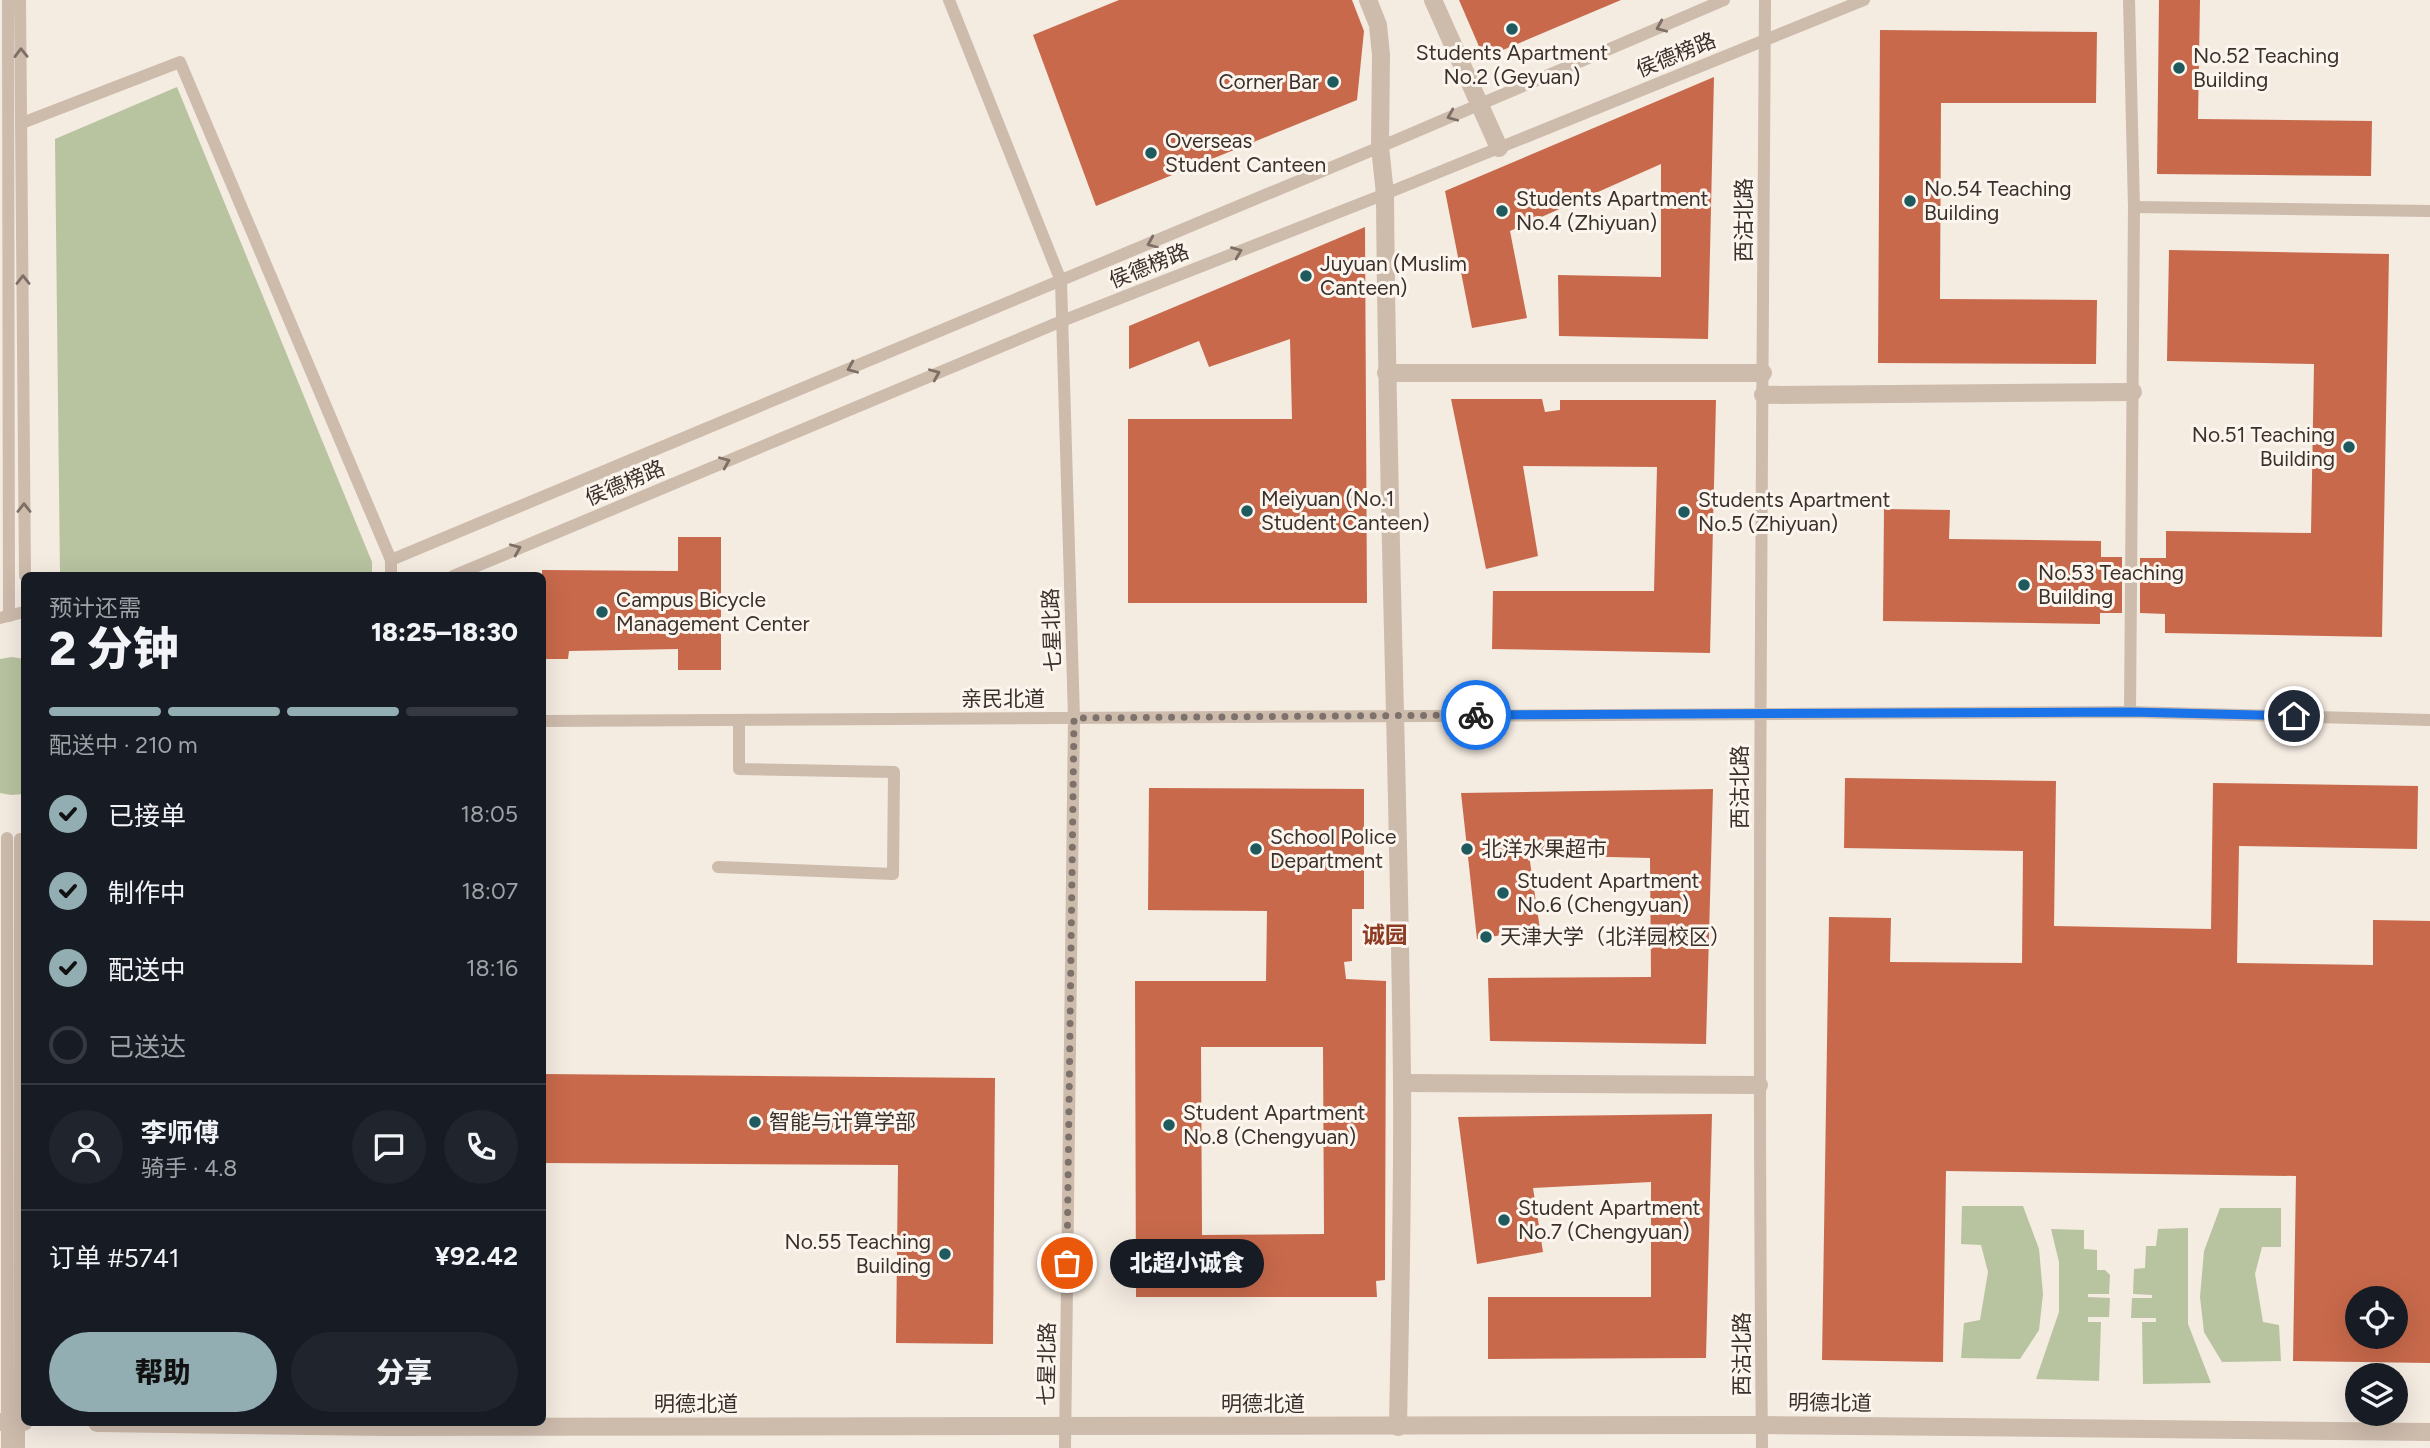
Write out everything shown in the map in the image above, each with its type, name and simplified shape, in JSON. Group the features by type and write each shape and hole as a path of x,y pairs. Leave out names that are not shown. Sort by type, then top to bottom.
{"street":[{"path":"1367,0 1378,25 1381,55 1380,147 1385,194 1386,373 1396,716 1402,1083 1398,1427"},
{"path":"1433,0 1499,148"},
{"path":"1386,373 1763,373"},
{"path":"1763,395 2133,392"},
{"path":"1402,1083 1759,1086"},
{"name":"明德北道","path":"546,1425 1762,1425 2430,1432"}],"lane":[{"path":"8,0 4,617 21,613"},
{"path":"20,0 25,572"},
{"name":"七星北路","path":"948,0 1061,281 1074,718 1065,1448"},
{"name":"侯德榜路","path":"391,560 1380,147 1724,0"},
{"name":"西沽北路","path":"1762,1448 1759,714 1765,0"},
{"name":"侯德榜路","path":"463,572 1062,321 1385,194 1864,0"},
{"path":"2129,0 2134,208 2130,712"},
{"path":"22,123 180,62 391,560 391,572"},
{"path":"2134,208 2430,211"},
{"name":"亲民北道","path":"546,721 2130,712 2430,720"},
{"path":"718,867 892,874 894,772 739,769 739,720"},
{"path":"7,1448 13,1422 13,838"},
{"path":"13,1422 19,1448"}],"green space":[{"path":"177,87 372,562 372,572 60,572 55,139"},
{"path":"21,658 21,794 0,793 0,659"},
{"path":"1962,1206 2023,1206 2039,1249 2043,1294 2039,1330 2020,1359 1961,1358 1964,1323 1980,1320 1988,1272 1981,1245 1961,1244"},
{"path":"2220,1208 2281,1208 2281,1247 2262,1247 2255,1274 2263,1322 2279,1325 2281,1361 2222,1362 2204,1332 2200,1297 2204,1251"},
{"path":"2188,1228 2188,1324 2211,1383 2143,1384 2142,1322 2156,1322 2156,1318 2131,1318 2132,1298 2152,1298 2152,1295 2133,1294 2134,1269 2145,1268 2146,1246 2156,1246 2158,1229"},
{"path":"2051,1229 2084,1230 2084,1249 2097,1250 2097,1270 2105,1270 2110,1275 2109,1294 2088,1294 2088,1297 2110,1298 2109,1317 2088,1317 2088,1322 2101,1322 2099,1381 2036,1379 2059,1312 2059,1262"}],"building":[{"name":"Overseas Student Canteen","path":"1119,0 1352,0 1364,31 1357,100 1096,206 1033,35"},
{"name":"Students Apartment No.2 (Geyuan)","path":"1459,0 1621,0 1484,58"},
{"name":"No.52 Teaching Building","path":"2159,0 2200,0 2198,119 2372,121 2371,176 2157,174"},
{"name":"No.54 Teaching Building","path":"1880,30 2097,32 2096,103 1941,103 1940,299 2097,300 2096,364 1878,363"},
{"name":"Students Apartment No.4 (Zhiyuan)","path":"1714,77 1708,339 1559,336 1558,275 1661,277 1661,164 1510,231 1527,318 1472,328 1445,191"},
{"name":"Meiyuan (No.1 Student Canteen)","path":"1365,227 1367,603 1128,603 1128,419 1292,419 1290,339 1209,367 1199,341 1129,369 1129,326"},
{"name":"No.51 Teaching Building","path":"2169,250 2389,254 2382,637 2165,633 2165,614 2140,613 2140,558 2166,558 2166,531 2311,533 2314,364 2167,361"},
{"name":"Students Apartment No.5 (Zhiyuan)","path":"1451,399 1542,399 1545,412 1560,410 1560,400 1716,400 1710,653 1492,649 1493,591 1654,591 1657,467 1523,466 1538,556 1486,569"},
{"name":"No.53 Teaching Building","path":"1884,509 1950,510 1949,539 2101,541 2101,557 2122,557 2122,613 2100,613 2100,624 1883,621"},
{"path":"678,537 721,537 721,670 678,670 678,649 569,651 568,659 546,659 546,572 542,570 678,571"},
{"path":"1845,778 2056,781 2054,926 2211,929 2213,783 2418,786 2417,849 2239,846 2237,963 2373,965 2373,920 2430,921 2430,1363 2293,1361 2296,1176 1946,1171 1943,1362 1822,1360 1829,917 1891,918 1890,962 2022,963 2023,851 1844,848"},
{"name":"Student Apartment No.8 (Chengyuan)","path":"1149,788 1364,789 1364,909 1352,909 1352,961 1344,962 1346,979 1386,981 1385,1280 1376,1281 1377,1297 1136,1297 1135,981 1266,981 1267,911 1148,910","holes":["1201,1047 1323,1047 1324,1234 1202,1235"]},
{"name":"Student Apartment No.6 (Chengyuan)","path":"1713,789 1706,1044 1490,1041 1488,978 1651,977 1650,858 1529,855 1540,929 1477,939 1461,793"},
{"name":"No.55 Teaching Building","path":"546,1074 995,1078 993,1344 896,1343 898,1165 546,1163"},
{"name":"Student Apartment No.7 (Chengyuan)","path":"1712,1114 1706,1358 1488,1359 1488,1297 1651,1297 1651,1182 1533,1188 1543,1252 1477,1264 1458,1117"}],"way so far":[{"path":"1067,1263 1074,718 1476,715"}],"place":[{"name":"Students Apartment No.2 (Geyuan)","path":"1512,29"},
{"name":"No.52 Teaching Building","path":"2179,68"},
{"name":"Corner Bar","path":"1333,82"},
{"name":"Overseas Student Canteen","path":"1151,153"},
{"name":"No.54 Teaching Building","path":"1910,201"},
{"name":"Students Apartment No.4 (Zhiyuan)","path":"1502,211"},
{"name":"Juyuan (Muslim Canteen)","path":"1306,276"},
{"name":"No.51 Teaching Building","path":"2349,447"},
{"name":"Meiyuan (No.1 Student Canteen)","path":"1247,511"},
{"name":"Students Apartment No.5 (Zhiyuan)","path":"1684,512"},
{"name":"No.53 Teaching Building","path":"2024,585"},
{"name":"Campus Bicycle Management Center","path":"602,612"},
{"name":"School Police Department","path":"1256,849"},
{"name":"北洋水果超市","path":"1467,849"},
{"name":"Student Apartment No.6 (Chengyuan)","path":"1503,893"},
{"name":"天津大学（北洋园校区）","path":"1486,937"},
{"name":"智能与计算学部","path":"755,1122"},
{"name":"Student Apartment No.8 (Chengyuan)","path":"1169,1125"},
{"name":"Student Apartment No.7 (Chengyuan)","path":"1504,1220"},
{"name":"No.55 Teaching Building","path":"945,1254"},
{"name":"北超小诚食","path":"1067,1263"}],"district":[{"name":"诚园","path":"1385,935"}],"route":[{"path":"1476,715 2130,712 2294,716"}]}
